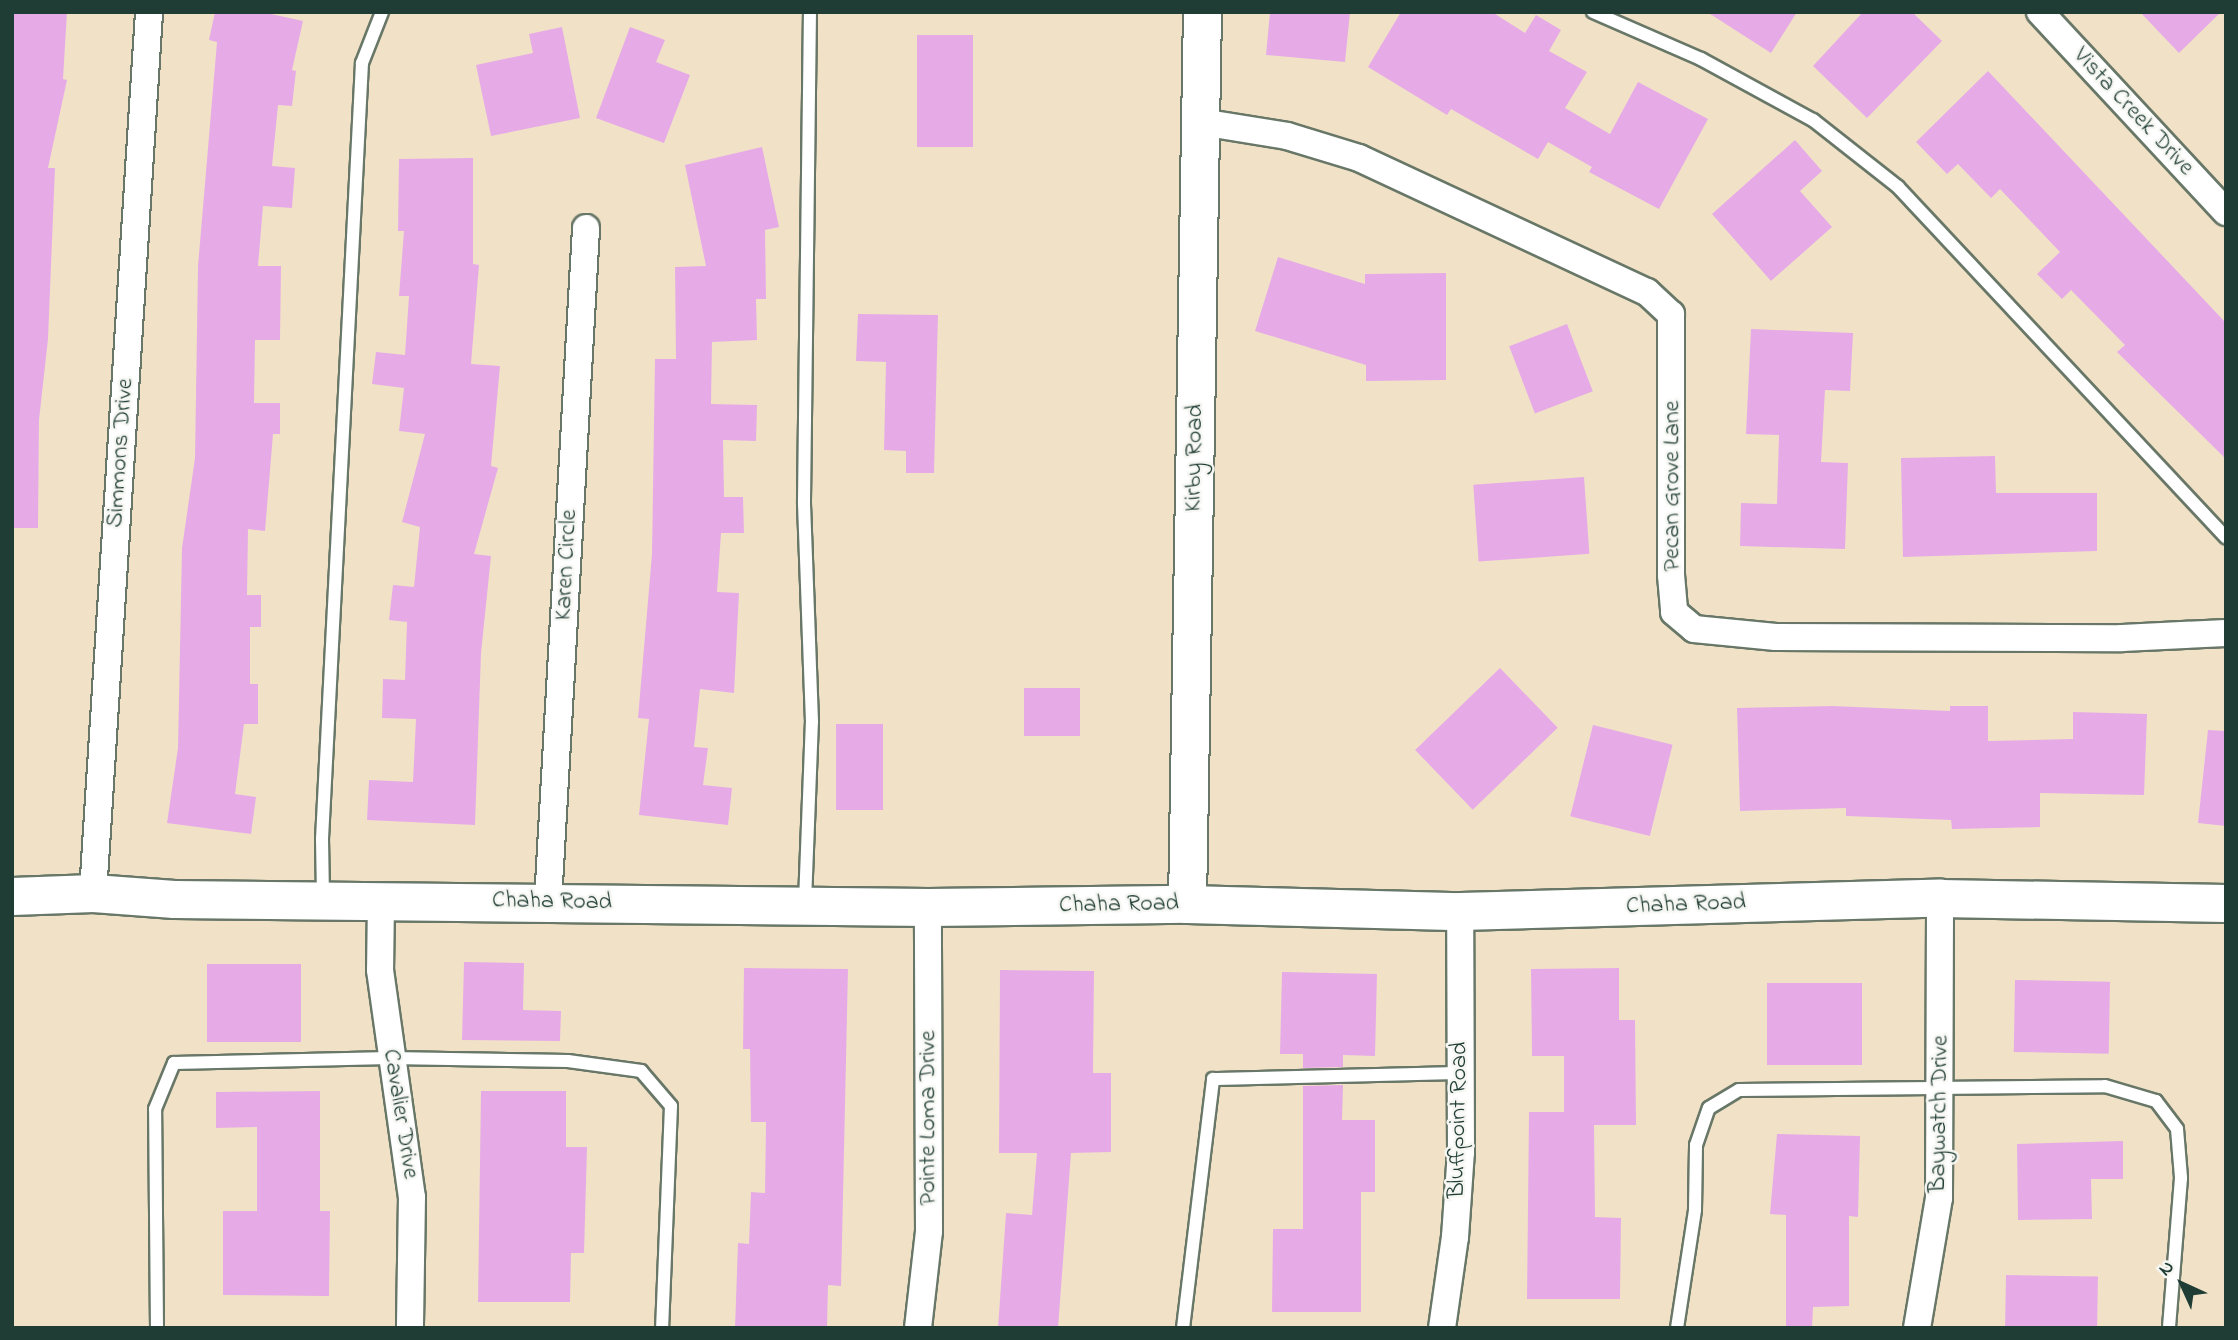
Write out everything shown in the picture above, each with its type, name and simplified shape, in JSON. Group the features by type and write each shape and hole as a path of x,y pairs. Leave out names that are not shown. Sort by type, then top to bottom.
{"street":[{"name":"Simmons Drive","path":"93,893 149,12"},
{"name":"Kirby Road","path":"1187,904 1202,12"},
{"name":"Vista Creek Drive","path":"2040,12 2226,212"},
{"name":"Pecan Grove Lane","path":"1201,121 1287,136 1359,158 1647,292 1671,314 1673,599 1674,612 1694,629 1776,637 2122,638 2226,633"},
{"name":"Karen Circle","path":"548,902 586,228"},
{"name":"Chaha Road","path":"12,896 93,893 381,901 928,907 1187,904 1460,911 1940,898 2226,903"},
{"name":"Baywatch Drive","path":"1917,1328 1939,1199 1942,1089 1940,898"},
{"name":"Cavalier Drive","path":"381,901 380,970 390,1058 412,1197 410,1328"},
{"name":"Pointe Loma Drive","path":"919,1328 929,1231 928,907"},
{"name":"Bluffpoint Road","path":"1442,1328 1455,1237 1461,1073 1460,911"}],"lane":[{"path":"323,900 322,839 362,63 382,12"},
{"path":"804,905 812,722 804,501 810,12"},
{"path":"1593,12 1701,59 1813,120 1898,187 2226,537"},
{"path":"157,1328 155,1109 174,1063 390,1058 568,1061 641,1071 671,1106 662,1328"},
{"path":"1183,1328 1213,1079 1461,1073"},
{"path":"1677,1328 1695,1210 1696,1145 1709,1108 1740,1090 2105,1086 2156,1101 2178,1129 2180,1178 2169,1328"}],"building":[{"path":"12,12 67,12 63,79 67,80 48,168 55,168 48,339 39,420 38,528 12,528"},
{"path":"215,12 262,12 303,21 292,70 296,71 292,106 278,105 272,166 295,168 292,208 263,206 258,266 281,266 280,340 255,340 254,403 280,403 280,434 273,434 265,531 248,529 247,595 261,595 261,627 250,627 250,684 258,684 258,724 244,724 235,794 256,797 251,834 167,823 178,748 182,548 195,458 198,266 217,42 209,40"},
{"path":"1270,12 1350,12 1345,62 1266,55"},
{"path":"1401,12 1492,12 1525,33 1536,15 1561,30 1549,51 1587,72 1565,108 1610,134 1638,82 1708,119 1659,209 1589,172 1592,167 1548,142 1538,159 1451,109 1447,115 1368,67"},
{"path":"1707,12 1797,12 1771,53"},
{"path":"1863,12 1912,12 1942,41 1867,118 1813,66"},
{"path":"2140,12 2221,12 2179,53"},
{"path":"562,27 580,118 491,136 476,65 533,53 529,34"},
{"path":"630,27 665,40 656,62 690,75 664,143 596,118"},
{"path":"917,35 973,35 973,147 917,147"},
{"path":"1988,71 2226,323 2226,459 2117,352 2125,345 2071,290 2062,299 2037,274 2060,252 2000,189 1991,198 1958,164 1947,174 1916,142"},
{"path":"1795,140 1822,171 1800,191 1832,227 1771,281 1712,214"},
{"path":"762,147 779,227 765,230 766,299 756,299 757,340 712,342 711,404 757,405 756,441 723,440 724,497 743,497 744,533 721,533 717,592 739,593 734,693 700,689 694,747 708,748 703,785 732,788 728,825 639,815 649,719 638,718 652,554 655,359 676,359 675,267 706,266 685,165"},
{"path":"473,158 473,264 479,265 471,364 500,366 491,466 498,468 474,554 491,556 481,653 475,825 367,820 369,780 413,782 416,719 382,718 383,679 405,680 407,622 389,620 393,585 414,587 420,527 402,522 425,434 399,431 404,388 372,384 376,352 405,355 409,296 399,296 404,231 398,231 399,159"},
{"path":"1278,257 1365,284 1365,274 1446,273 1446,380 1366,381 1366,365 1255,331"},
{"path":"858,314 938,315 934,473 906,473 906,451 884,450 886,362 856,361"},
{"path":"1567,324 1593,391 1535,413 1509,346"},
{"path":"1751,329 1853,333 1850,391 1825,390 1821,462 1848,463 1845,549 1740,546 1741,503 1777,504 1779,435 1746,434"},
{"path":"1995,456 1996,493 2097,493 2097,551 1903,557 1901,458"},
{"path":"1584,477 1589,554 1479,562 1473,485"},
{"path":"1500,668 1558,728 1473,810 1415,750"},
{"path":"1024,688 1080,688 1080,736 1024,736"},
{"path":"1832,706 1950,711 1950,706 1988,706 1988,741 2073,739 2073,712 2147,714 2144,795 2040,793 2040,827 1952,829 1951,820 1846,816 1846,808 1740,811 1737,708"},
{"path":"836,724 883,724 883,810 836,810"},
{"path":"1593,725 1673,745 1650,836 1570,816"},
{"path":"2208,730 2226,731 2226,826 2198,823"},
{"path":"464,962 524,963 523,1010 561,1011 560,1041 462,1040"},
{"path":"207,964 301,964 301,1042 207,1042"},
{"path":"744,968 848,969 841,1286 828,1285 827,1328 735,1328 738,1243 749,1244 751,1192 765,1193 766,1122 751,1122 750,1049 743,1049"},
{"path":"1619,968 1619,1020 1635,1020 1636,1125 1594,1125 1595,1217 1621,1218 1620,1299 1527,1299 1529,1112 1564,1112 1564,1056 1532,1056 1531,969"},
{"path":"1000,970 1094,971 1093,1073 1111,1073 1111,1152 1071,1153 1058,1328 998,1328 1006,1213 1032,1215 1037,1153 999,1153"},
{"path":"1282,972 1377,974 1375,1056 1343,1055 1343,1067 1303,1068 1303,1054 1280,1054"},
{"path":"2015,980 2110,982 2109,1054 2014,1052"},
{"path":"1767,983 1862,983 1862,1065 1767,1065"},
{"path":"1343,1085 1342,1120 1375,1120 1375,1192 1361,1192 1361,1312 1272,1312 1273,1229 1303,1229 1303,1086"},
{"path":"320,1091 320,1211 330,1211 329,1296 223,1295 223,1211 257,1211 257,1127 216,1128 216,1092"},
{"path":"481,1091 566,1091 566,1147 587,1147 584,1253 571,1253 570,1302 478,1302"},
{"path":"1777,1134 1860,1136 1858,1217 1849,1216 1849,1306 1813,1307 1812,1328 1786,1328 1786,1215 1770,1214"},
{"path":"2123,1141 2123,1179 2091,1179 2092,1219 2018,1220 2017,1144"},
{"path":"2006,1275 2098,1277 2097,1328 2005,1328"}]}
